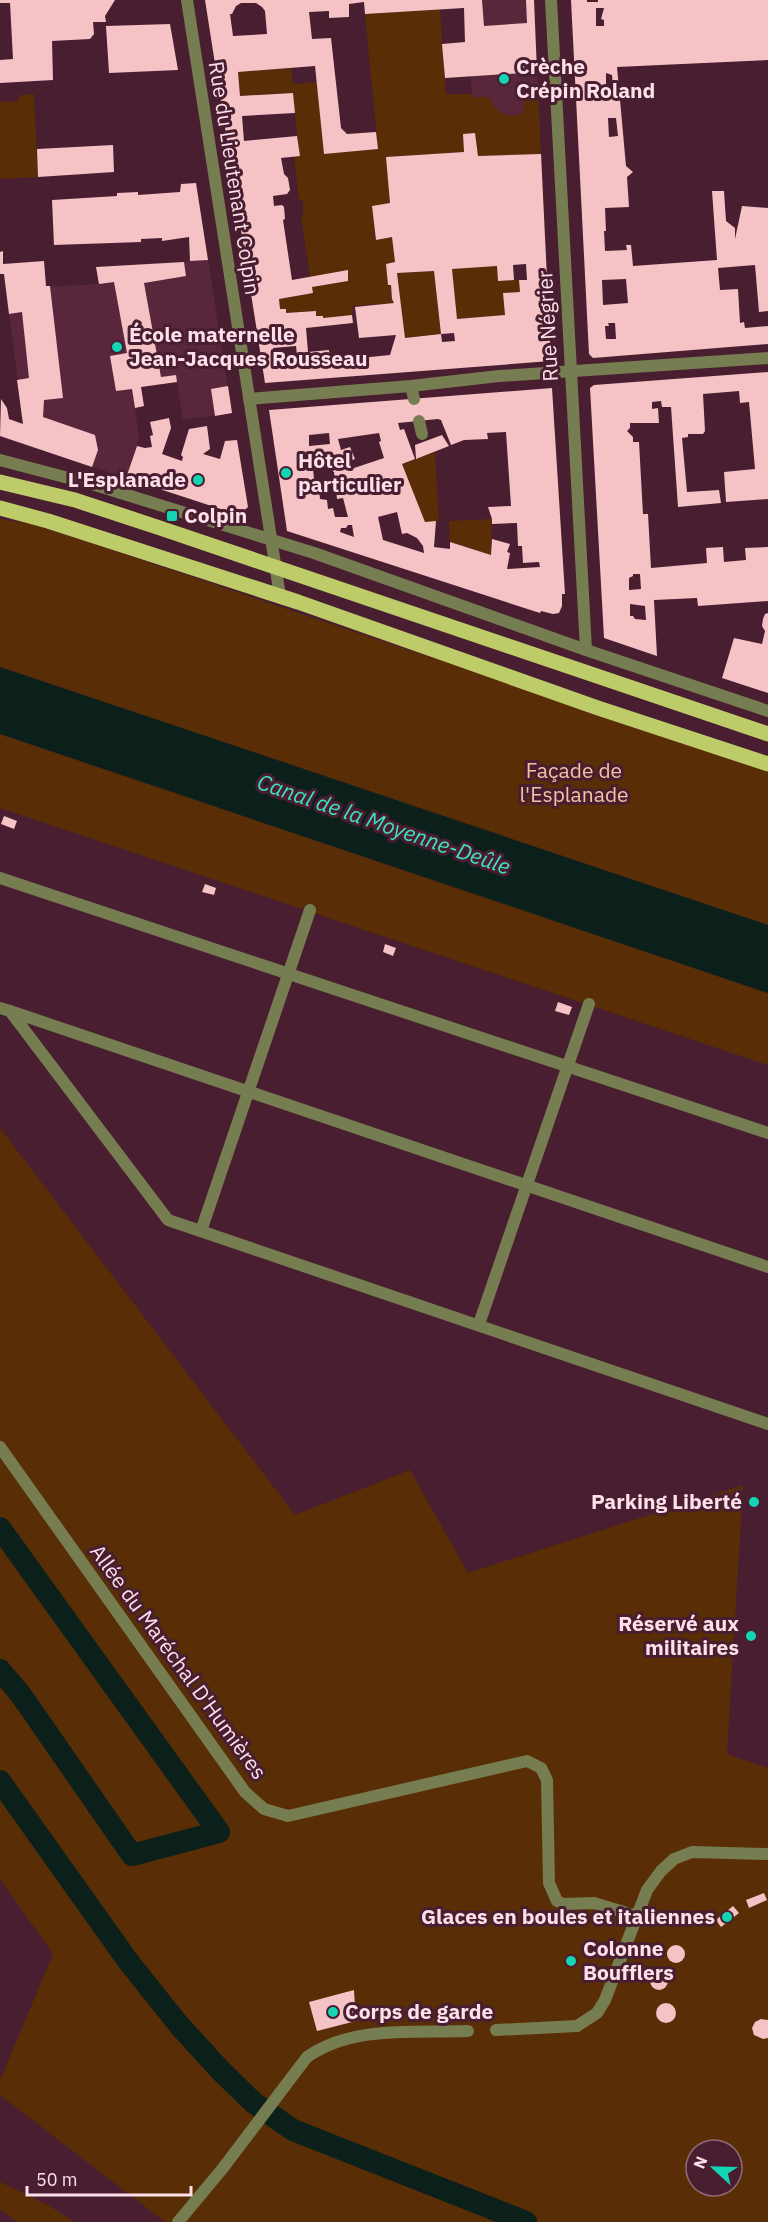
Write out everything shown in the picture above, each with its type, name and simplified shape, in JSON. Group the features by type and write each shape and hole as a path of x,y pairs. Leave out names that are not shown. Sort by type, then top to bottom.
{"main road":[{"path":"0,482 75,500 768,734"},
{"path":"0,508 48,521 280,596 598,708 768,764"}],"street":[{"name":"Rue du Lieutenant Colpin","path":"187,0 280,596"},
{"name":"Rue Négrier","path":"551,0 586,650"},
{"path":"249,399 412,392 499,376 768,358"},
{"path":"419,421 422,435"},
{"path":"0,460 78,480 272,540 768,711"},
{"path":"0,879 768,1133"},
{"path":"201,1231 310,910"},
{"path":"479,1324 589,1004"},
{"path":"5,1009 768,1267"},
{"path":"5,1009 168,1220 768,1424"},
{"name":"Allée du Maréchal D'Humières","path":"0,1447 245,1792 264,1809 288,1816 527,1761 541,1768 547,1780 549,1882 557,1901 563,1904 594,1903 637,1916"},
{"path":"496,2030 577,2026 597,2013 605,2000 647,1890 661,1871 674,1859 692,1852 768,1854"},
{"path":"179,2221 223,2168 307,2057 324,2045 358,2035 468,2031"}],"shaded area":[{"name":"Crèche Crépin Roland","path":"482,0 534,0 541,154 475,133 468,42 485,41"},
{"name":"École maternelle Jean-Jacques Rousseau","path":"208,260 232,413 183,420 177,382 141,387 144,406 135,408 139,437 126,478 26,444 6,289 98,284 96,267"}],"green space":[{"path":"440,9 446,94 472,94 473,97 489,97 499,111 506,115 516,116 523,112 525,92 538,90 541,154 478,156 475,133 463,135 464,152 387,157 390,203 372,207 376,240 392,237 395,262 386,264 388,285 391,285 394,303 352,306 352,315 323,318 316,316 315,311 286,313 286,309 280,309 279,299 313,293 312,287 348,281 348,271 310,277 301,216 303,216 303,200 299,200 294,157 299,156 293,93 240,96 238,72 291,68 293,84 317,82 324,154 378,149 365,14"},
{"path":"34,94 38,177 0,179 0,102 18,101 20,95"},
{"path":"497,266 498,280 519,280 520,292 503,293 505,315 457,319 452,269"},
{"path":"434,271 441,334 405,338 397,273"},
{"path":"435,452 439,521 425,522 402,464"},
{"name":"Façade de l'Esplanade","path":"0,519 27,523 82,540 768,771 768,925 0,667"},
{"path":"492,519 491,555 450,542 449,521"},
{"path":"0,734 768,993 768,1065 0,808"},
{"path":"0,1128 295,1515 410,1470 468,1573 743,1485 727,1754 768,1768 768,2222 165,2222 0,2095 0,2080 53,1954 0,1879"},
{"path":"0,2182 50,2206 74,2222 17,2222 0,2209"}],"water":[{"name":"Canal de la Moyenne-Deûle","path":"0,667 768,925 768,993 0,734"}],"building":[{"path":"0,0 115,0 105,16 106,22 93,22 94,34 90,39 52,41 53,80 0,83 0,60 13,59 10,3 0,3"},
{"path":"205,0 482,0 484,26 527,23 526,0 534,0 537,72 445,78 442,44 465,42 464,8 365,14 364,2 349,4 349,17 329,18 329,11 309,12 312,39 331,38 341,128 347,134 376,132 378,149 324,154 315,66 238,72 240,96 293,93 295,113 242,116 244,141 297,136 300,156 281,158 290,190 287,194 273,196 274,206 284,207 285,219 283,220 292,280 348,270 348,281 312,287 313,293 279,299 280,309 286,309 286,313 316,311 316,316 323,316 323,318 352,315 353,323 306,328 308,352 329,350 330,361 390,355 396,335 359,338 355,307 394,303 391,285 388,285 386,264 395,262 392,237 376,240 372,206 390,203 386,157 464,152 463,134 475,133 478,156 541,154 551,361 265,383","holes":["241,3 256,3 262,7 265,11 267,34 233,36 230,14","526,264 527,280 519,280 520,292 503,293 505,315 457,319 452,269 497,266 498,281 514,280 513,265","434,271 441,334 405,338 397,273","454,333 455,341 442,342 441,334","296,346 297,356 294,360 274,362 273,348"]},
{"path":"571,0 598,2 598,0 768,0 768,60 617,67 626,166 633,172 627,177 629,207 605,208 606,231 604,231 605,251 627,250 626,245 631,245 633,266 717,260 712,191 724,191 726,221 735,228 735,239 742,206 768,208 768,311 759,312 755,265 718,268 720,290 738,289 740,323 744,322 745,328 768,326 768,344 593,358 589,354","holes":["596,8 604,8 601,19 604,20 604,26 596,26","606,73 612,75 613,88 606,88","608,118 616,118 618,136 609,137","626,279 628,303 603,305 602,280","608,323 615,323 616,339 606,339 605,326 609,326"]},
{"path":"170,24 178,70 109,73 106,26"},
{"path":"113,145 114,172 38,177 37,149"},
{"path":"196,183 208,260 190,261 189,237 162,241 162,238 141,239 141,242 54,245 52,200 117,196 117,193 138,192 138,195 180,192 181,184"},
{"path":"3,251 3,264 44,261 46,286 50,286 63,398 44,400 43,417 95,435 98,450 92,467 0,436 1,399 7,408 9,419 23,424 17,380 29,378 22,312 9,314 4,274 0,274 0,252"},
{"name":"École maternelle Jean-Jacques Rousseau","path":"184,262 186,276 144,283 161,377 176,375 177,382 141,387 144,406 135,408 132,389 116,391 110,356 127,353 114,282 99,284 96,267"},
{"path":"768,372 768,499 726,502 724,472 755,469 749,402 740,403 739,391 703,394 705,431 703,434 688,434 688,437 682,438 687,492 719,490 721,503 678,507 671,407 662,407 661,401 652,402 652,409 658,408 659,423 630,423 627,431 633,437 633,442 639,442 643,514 648,514 651,568 707,563 706,548 723,547 724,562 746,560 745,548 768,547 768,601 698,606 697,598 654,600 657,656 604,638 590,388 594,385","holes":["633,574 640,574 641,589 629,590 629,578","630,604 645,606 646,620 630,616"]},
{"path":"228,386 232,413 215,416 211,389"},
{"path":"552,388 565,594 562,594 562,606 559,613 541,611 540,613 287,531 269,410","holes":["441,420 451,445 464,440 488,439 487,433 506,432 511,506 488,507 492,524 517,523 518,546 522,546 523,563 539,562 540,567 507,569 510,553 507,552 510,544 492,539 491,555 450,542 450,549 434,547 436,521 425,522 402,464 415,459 404,429 400,430 398,423","329,433 330,444 309,446 309,435","379,433 384,458 348,470 346,462 355,459 350,447 341,450 338,439","327,468 334,472 337,499 343,498 348,517 335,517 333,508 328,509 327,500 320,499 319,486 315,487 313,470","397,512 402,534 407,533 417,538 423,546 424,553 383,540 378,517","352,525 354,537 340,532 341,528"]},
{"path":"169,418 171,428 162,454 182,461 181,455 189,429 207,426 210,449 203,454 220,459 225,441 237,440 248,507 239,515 126,478 137,446 152,447 150,436 153,435 150,422"},
{"path":"442,435 449,446 416,459 415,445"},
{"path":"768,613 768,693 722,678 734,638 762,644 765,631 762,626 763,619"},
{"path":"4,816 17,821 14,829 1,824"},
{"path":"205,884 216,888 214,895 202,892"},
{"path":"385,944 396,948 393,956 383,952"},
{"path":"558,1002 572,1007 569,1015 555,1011"},
{"path":"764,1893 767,1900 749,1908 746,1900"},
{"name":"Glaces en boules et italiennes","path":"733,1906 739,1913 721,1927 716,1920"},
{"path":"676,1945 682,1948 685,1954 682,1960 676,1963 670,1960 667,1954 670,1948"},
{"path":"659,1972 665,1975 668,1981 665,1987 659,1990 653,1987 650,1981 653,1975"},
{"name":"Corps de garde","path":"354,1990 356,2021 317,2031 309,2002"},
{"path":"666,2003 673,2006 676,2013 673,2020 666,2023 659,2020 656,2013 659,2006"},
{"path":"761,2019 768,2020 768,2038 763,2039 754,2035 752,2028 755,2022"}],"waterway":[{"path":"0,1528 219,1832 132,1855 21,1695 0,1670"},
{"path":"0,1781 128,1961 179,2025 254,2103 293,2130 526,2222"}],"place":[{"name":"Crèche Crépin Roland","path":"504,79"},
{"name":"École maternelle Jean-Jacques Rousseau","path":"117,347"},
{"name":"Hôtel particulier","path":"286,473"},
{"name":"L'Esplanade","path":"198,480"},
{"name":"Colpin","path":"172,516"},
{"name":"Parking Liberté","path":"754,1502"},
{"name":"Réservé aux militaires","path":"751,1636"},
{"name":"Glaces en boules et italiennes","path":"727,1917"},
{"name":"Colonne Boufflers","path":"571,1961"},
{"name":"Corps de garde","path":"333,2012"}]}
